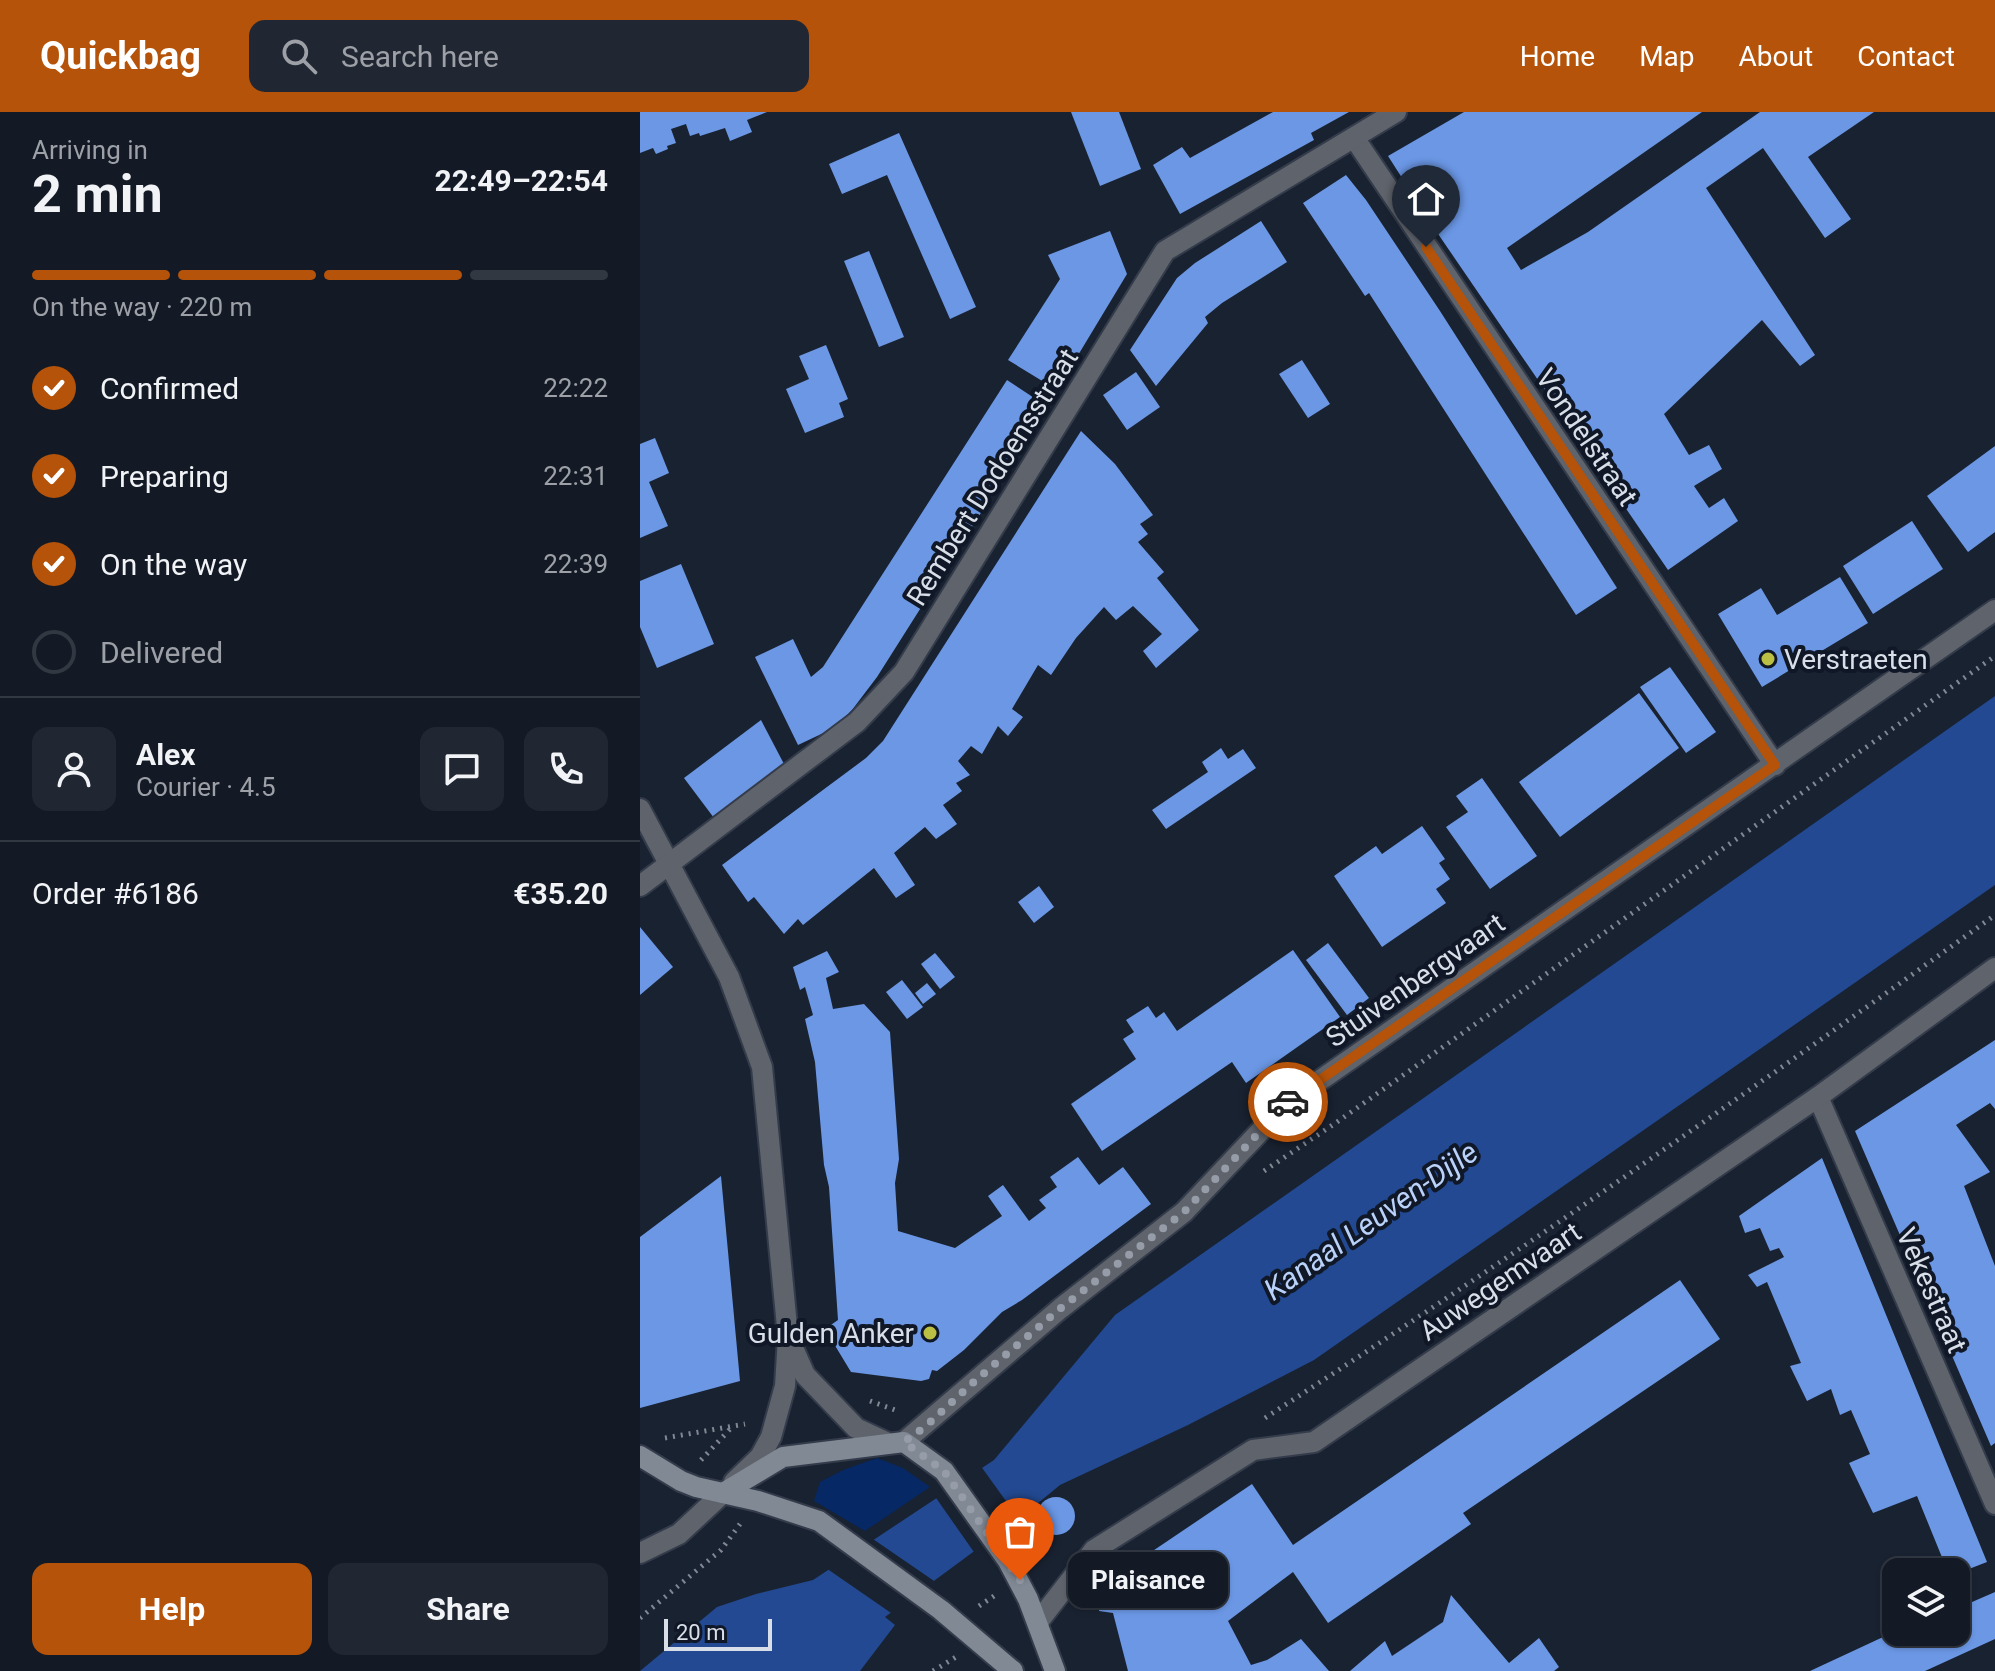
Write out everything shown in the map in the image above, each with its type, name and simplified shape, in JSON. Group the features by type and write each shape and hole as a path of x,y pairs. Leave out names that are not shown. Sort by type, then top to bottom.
{"main road":[{"path":"723,1493 783,1457 896,1442 944,1471 1008,1561 1038,1622 1055,1671"},
{"path":"640,1456 681,1481 819,1521 941,1610 1001,1668"}],"street":[{"name":"Rembert Dodoensstraat","path":"640,886 857,722 904,672 1165,251 1396,112"},
{"name":"Vondelstraat","path":"1355,139 1775,765"},
{"name":"Stuivenbergvaart","path":"896,1442 926,1426 1061,1308 1184,1212 1286,1104 1995,610"},
{"path":"640,809 729,977 762,1067 788,1337 785,1386 771,1437 760,1457 679,1534 640,1553"},
{"name":"Auwegemvaart","path":"1038,1622 1094,1550 1253,1450 1314,1442 1818,1097 1995,968"},
{"name":"Vekestraat","path":"1818,1097 1995,1504"},
{"path":"788,1337 805,1375 856,1428 896,1442"}],"path":[{"path":"1253,1178 1302,1147 1995,656"},
{"path":"1264,1418 1397,1332 1748,1093 1995,915"},
{"path":"655,1439 776,1418"},
{"path":"640,1618 721,1550"}],"shaded area":[{"path":"877,1458 903,1468 930,1487 865,1531 814,1501 820,1482"}],"water":[{"name":"Kanaal Leuven-Dijle","path":"1995,696 1995,885 1314,1360 1188,1425 1060,1485 885,1617 895,1625 860,1671 640,1671 717,1607 813,1580 994,1460 1115,1315"}],"pier":[{"path":"980,1465 1021,1522 976,1555 934,1495"},
{"path":"870,1537 937,1583 894,1615 826,1568"}],"building":[{"path":"640,112 767,112 747,120 752,132 730,141 725,128 700,136 699,133 690,136 686,124 671,129 676,143 656,154 653,148 640,153"},
{"path":"1071,112 1119,112 1141,169 1100,186"},
{"path":"1273,112 1349,112 1311,133 1314,140 1180,214 1153,165 1182,147 1190,158"},
{"path":"1464,112 1702,112 1507,248 1521,270 1588,232 1760,112 1874,112 1808,157 1851,219 1825,238 1763,148 1706,188 1815,355 1800,366 1762,320 1664,414 1689,455 1709,445 1722,469 1694,486 1709,508 1724,498 1738,521 1668,570 1388,156"},
{"path":"899,133 976,307 950,319 887,175 842,194 829,164"},
{"path":"1346,175 1440,311 1617,588 1576,615 1369,293 1365,296 1303,203"},
{"path":"1261,221 1287,262 1205,317 1208,323 1156,386 1130,350 1177,278"},
{"path":"1110,231 1127,274 1057,390 1008,360 1060,279 1048,255"},
{"path":"869,251 904,337 879,347 844,261"},
{"path":"826,345 848,399 839,403 844,417 805,433 786,389 809,379 799,356"},
{"path":"1302,360 1330,404 1308,418 1279,374"},
{"path":"1136,372 1160,407 1127,430 1103,395"},
{"path":"1007,380 1048,407 877,677 834,728 798,745 755,657 793,639 811,677 823,667"},
{"path":"1081,431 1115,464 1153,515 1140,524 1148,534 1138,542 1164,572 1157,578 1199,630 1156,668 1143,651 1162,634 1133,606 1116,620 1104,607 1076,638 1051,675 1038,665 1012,709 1023,717 1008,736 998,726 982,754 971,746 958,761 970,775 956,783 962,791 943,805 957,824 936,839 925,827 894,853 915,885 896,898 874,868 803,925 798,919 784,934 754,897 748,902 722,865 866,758 883,741"},
{"path":"655,438 669,473 649,482 668,526 640,538 640,444"},
{"path":"1995,446 1995,532 1968,552 1927,496"},
{"path":"1912,521 1943,569 1873,614 1843,566"},
{"path":"681,564 714,644 657,668 640,627 640,581"},
{"path":"1840,577 1868,623 1762,687 1718,614 1761,588 1777,615"},
{"path":"1670,667 1716,732 1686,753 1640,687"},
{"path":"1639,693 1679,748 1560,837 1519,782"},
{"path":"761,720 784,764 714,818 684,778"},
{"path":"1221,748 1228,759 1243,749 1256,768 1166,829 1152,810 1208,772 1202,762"},
{"path":"1482,778 1537,856 1490,889 1446,827 1468,812 1456,796"},
{"path":"1422,826 1445,859 1439,863 1450,879 1436,889 1446,903 1382,947 1334,876 1376,846 1382,854"},
{"path":"1039,886 1054,907 1034,923 1018,902"},
{"path":"640,927 673,967 640,995"},
{"path":"1328,943 1369,998 1347,1015 1306,960"},
{"path":"1293,950 1340,1017 1246,1083 1232,1062 1102,1151 1071,1104 1136,1059 1123,1039 1134,1032 1126,1020 1148,1006 1156,1018 1164,1012 1177,1031"},
{"path":"827,951 839,972 826,978 833,1009 864,1004 890,1032 899,1159 895,1183 898,1231 955,1248 1002,1216 988,1196 1003,1185 1029,1221 1046,1208 1039,1200 1057,1187 1050,1177 1078,1157 1099,1185 1123,1167 1151,1204 1002,1312 964,1350 937,1371 932,1370 929,1379 921,1381 851,1372 825,1329 838,1320 829,1187 824,1165 815,1062 805,1019 813,1015 805,987 800,990 793,967"},
{"path":"935,953 955,977 940,989 921,964"},
{"path":"902,980 923,1007 907,1019 886,992"},
{"path":"927,983 936,994 923,1004 915,993"},
{"path":"1995,1040 1995,1109 1990,1103 1956,1125 1990,1172 1964,1186 1995,1266 1995,1443 1991,1446 1855,1131"},
{"path":"1822,1158 1987,1562 1970,1569 1970,1558 1942,1558 1917,1496 1873,1513 1849,1463 1870,1454 1851,1410 1840,1415 1831,1389 1807,1401 1790,1366 1801,1363 1767,1282 1757,1287 1748,1275 1784,1257 1779,1248 1770,1251 1760,1228 1745,1233 1739,1216"},
{"path":"721,1176 740,1381 640,1408 640,1237"},
{"path":"1680,1280 1720,1339 1463,1513 1471,1524 1328,1623 1293,1572 1228,1621 1251,1665 1267,1660 1301,1639 1329,1671 1128,1671 1113,1613 1099,1611 1107,1567 1126,1569 1252,1484 1293,1545"},
{"path":"1056,1497 1069,1503 1075,1516 1069,1529 1056,1535 1043,1529 1037,1516 1043,1503"},
{"path":"1995,1592 1995,1639 1925,1671 1810,1671 1882,1638 1882,1646 1970,1646 1970,1603"},
{"path":"1451,1595 1509,1663 1539,1638 1559,1667 1554,1671 1350,1671 1385,1641 1392,1656 1443,1622"}],"way so far":[{"path":"1020,1580 944,1471 904,1442 1061,1308 1184,1212 1288,1102"}],"place":[{"name":"Verstraeten","path":"1768,659"},
{"name":"Gulden Anker","path":"930,1333"},
{"name":"Plaisance","path":"1020,1580"}],"route":[{"path":"1288,1102 1775,765 1426,247"}]}
